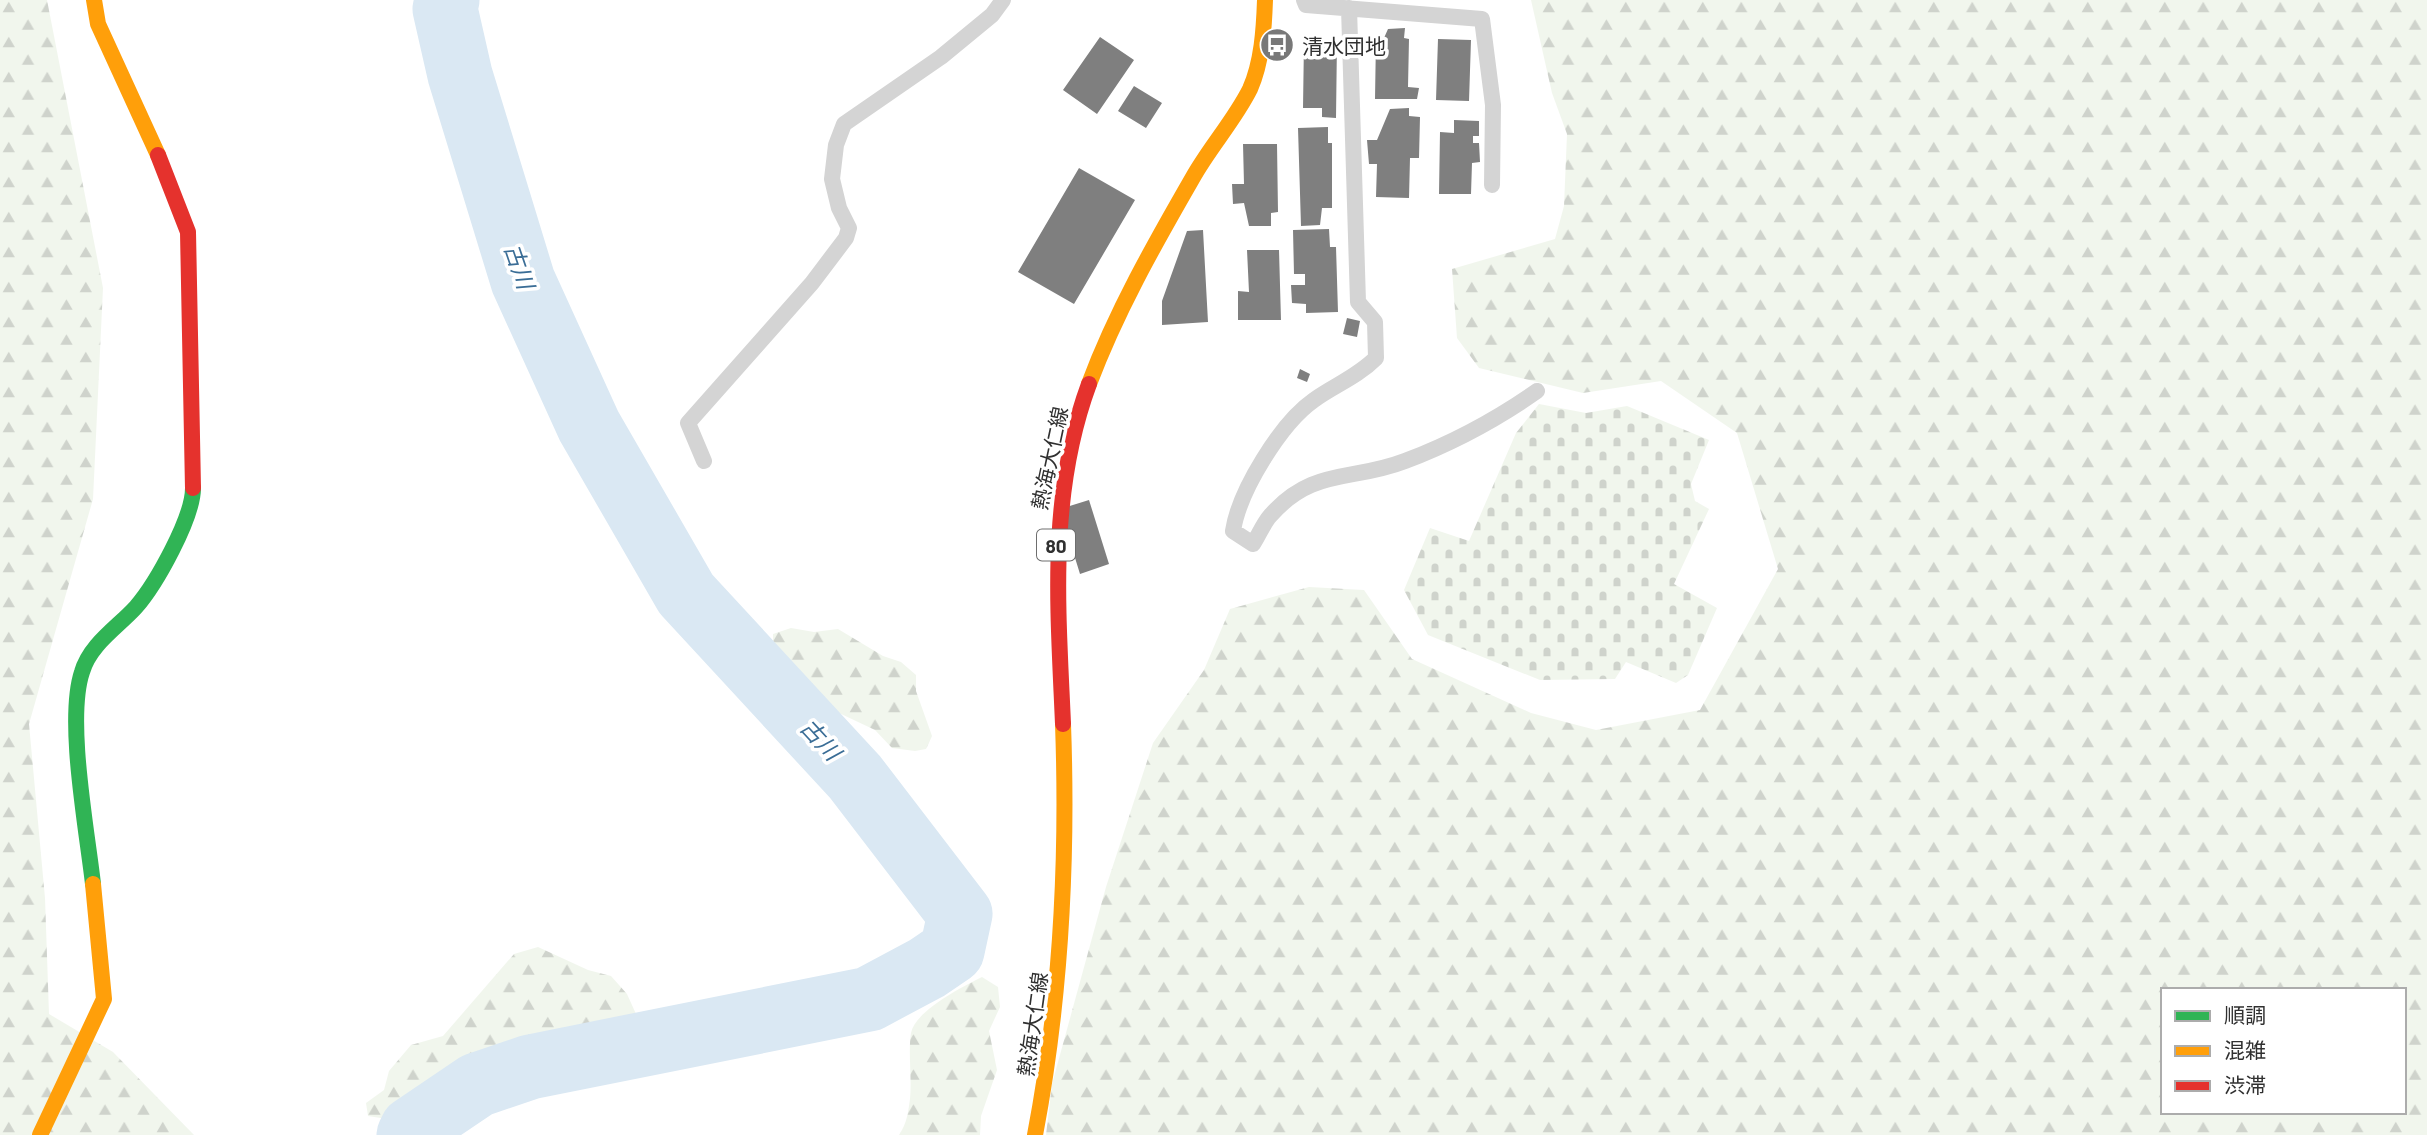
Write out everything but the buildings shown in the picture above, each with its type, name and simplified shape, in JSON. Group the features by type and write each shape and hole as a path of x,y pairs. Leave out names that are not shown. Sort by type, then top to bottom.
{"street":[{"path":"40,1135 46,1116 97,1020 104,999 75,707 82,670 97,645 138,605 173,547 193,498 188,232 174,189 97,24 94,0"},
{"name":"熱海大仁線","path":"1035,1135 1051,1056 1062,954 1064,755 1055,590 1056,526 1068,463 1080,409 1134,283 1200,164 1251,86 1265,0"}],"lane":[{"path":"704,461 688,423 812,283 846,238 849,228 839,208 832,178 836,145 844,124 942,57 992,15 1003,0"},
{"path":"1304,0 1306,5 1482,19 1493,105 1492,185"},
{"path":"1349,8 1358,302 1375,322 1376,358 1344,385 1314,400 1279,436 1245,495 1233,531 1253,544 1267,518 1288,498 1315,481 1341,474 1373,472 1405,461 1505,413 1536,391"}],"green space":[{"path":"0,0 47,0 103,288 93,499 29,724 45,898 49,1014 113,1052 194,1135 0,1135"},
{"path":"1531,0 2427,0 2427,1135 1046,1135 1052,1084 1106,887 1153,743 1204,670 1230,609 1309,587 1364,590 1412,659 1531,713 1596,730 1700,710 1778,569 1737,433 1661,381 1583,393 1479,368 1457,338 1452,269 1555,239 1564,206 1567,134 1552,93"},
{"path":"1539,404 1586,413 1627,406 1709,440 1691,484 1695,501 1709,509 1674,584 1717,608 1688,675 1676,683 1626,662 1615,679 1540,680 1428,635 1404,590 1430,528 1469,541 1516,433"},
{"path":"791,628 814,632 838,629 883,656 901,662 916,675 916,691 932,736 926,749 915,751 892,748 875,730 820,704 784,670 773,648 773,634"},
{"path":"538,947 588,970 611,976 627,994 636,1014 629,1027 597,1040 522,1052 459,1072 415,1104 400,1108 387,1119 368,1116 366,1103 384,1090 389,1071 411,1045 443,1036 514,954"},
{"path":"982,977 998,987 1000,1007 989,1031 997,1070 981,1116 980,1135 899,1135 908,1113 910,1099 910,1040 914,1025 940,1000"}],"waterway":[{"name":"古川","path":"409,1135 412,1129 477,1085 530,1067 869,999 927,968 952,951 960,914 855,777 686,594 589,426 523,281 460,75 445,9 447,0"}],"traffic: fast":[{"path":"93,884 77,746 76,718 82,672 98,644 136,607 153,583 180,533 193,488"}],"traffic: slow":[{"path":"94,0 98,24 158,155"},
{"path":"1089,384 1123,305 1150,254 1199,168 1250,89 1260,57 1265,0"},
{"path":"1035,1135 1051,1033 1061,930 1063,724"},
{"path":"40,1135 104,999 93,884"}],"traffic: jam":[{"path":"158,155 188,232 193,488"},
{"path":"1063,724 1058,594 1061,510 1076,426 1089,384"}],"place":[{"name":"清水団地","path":"1277,45"}]}
